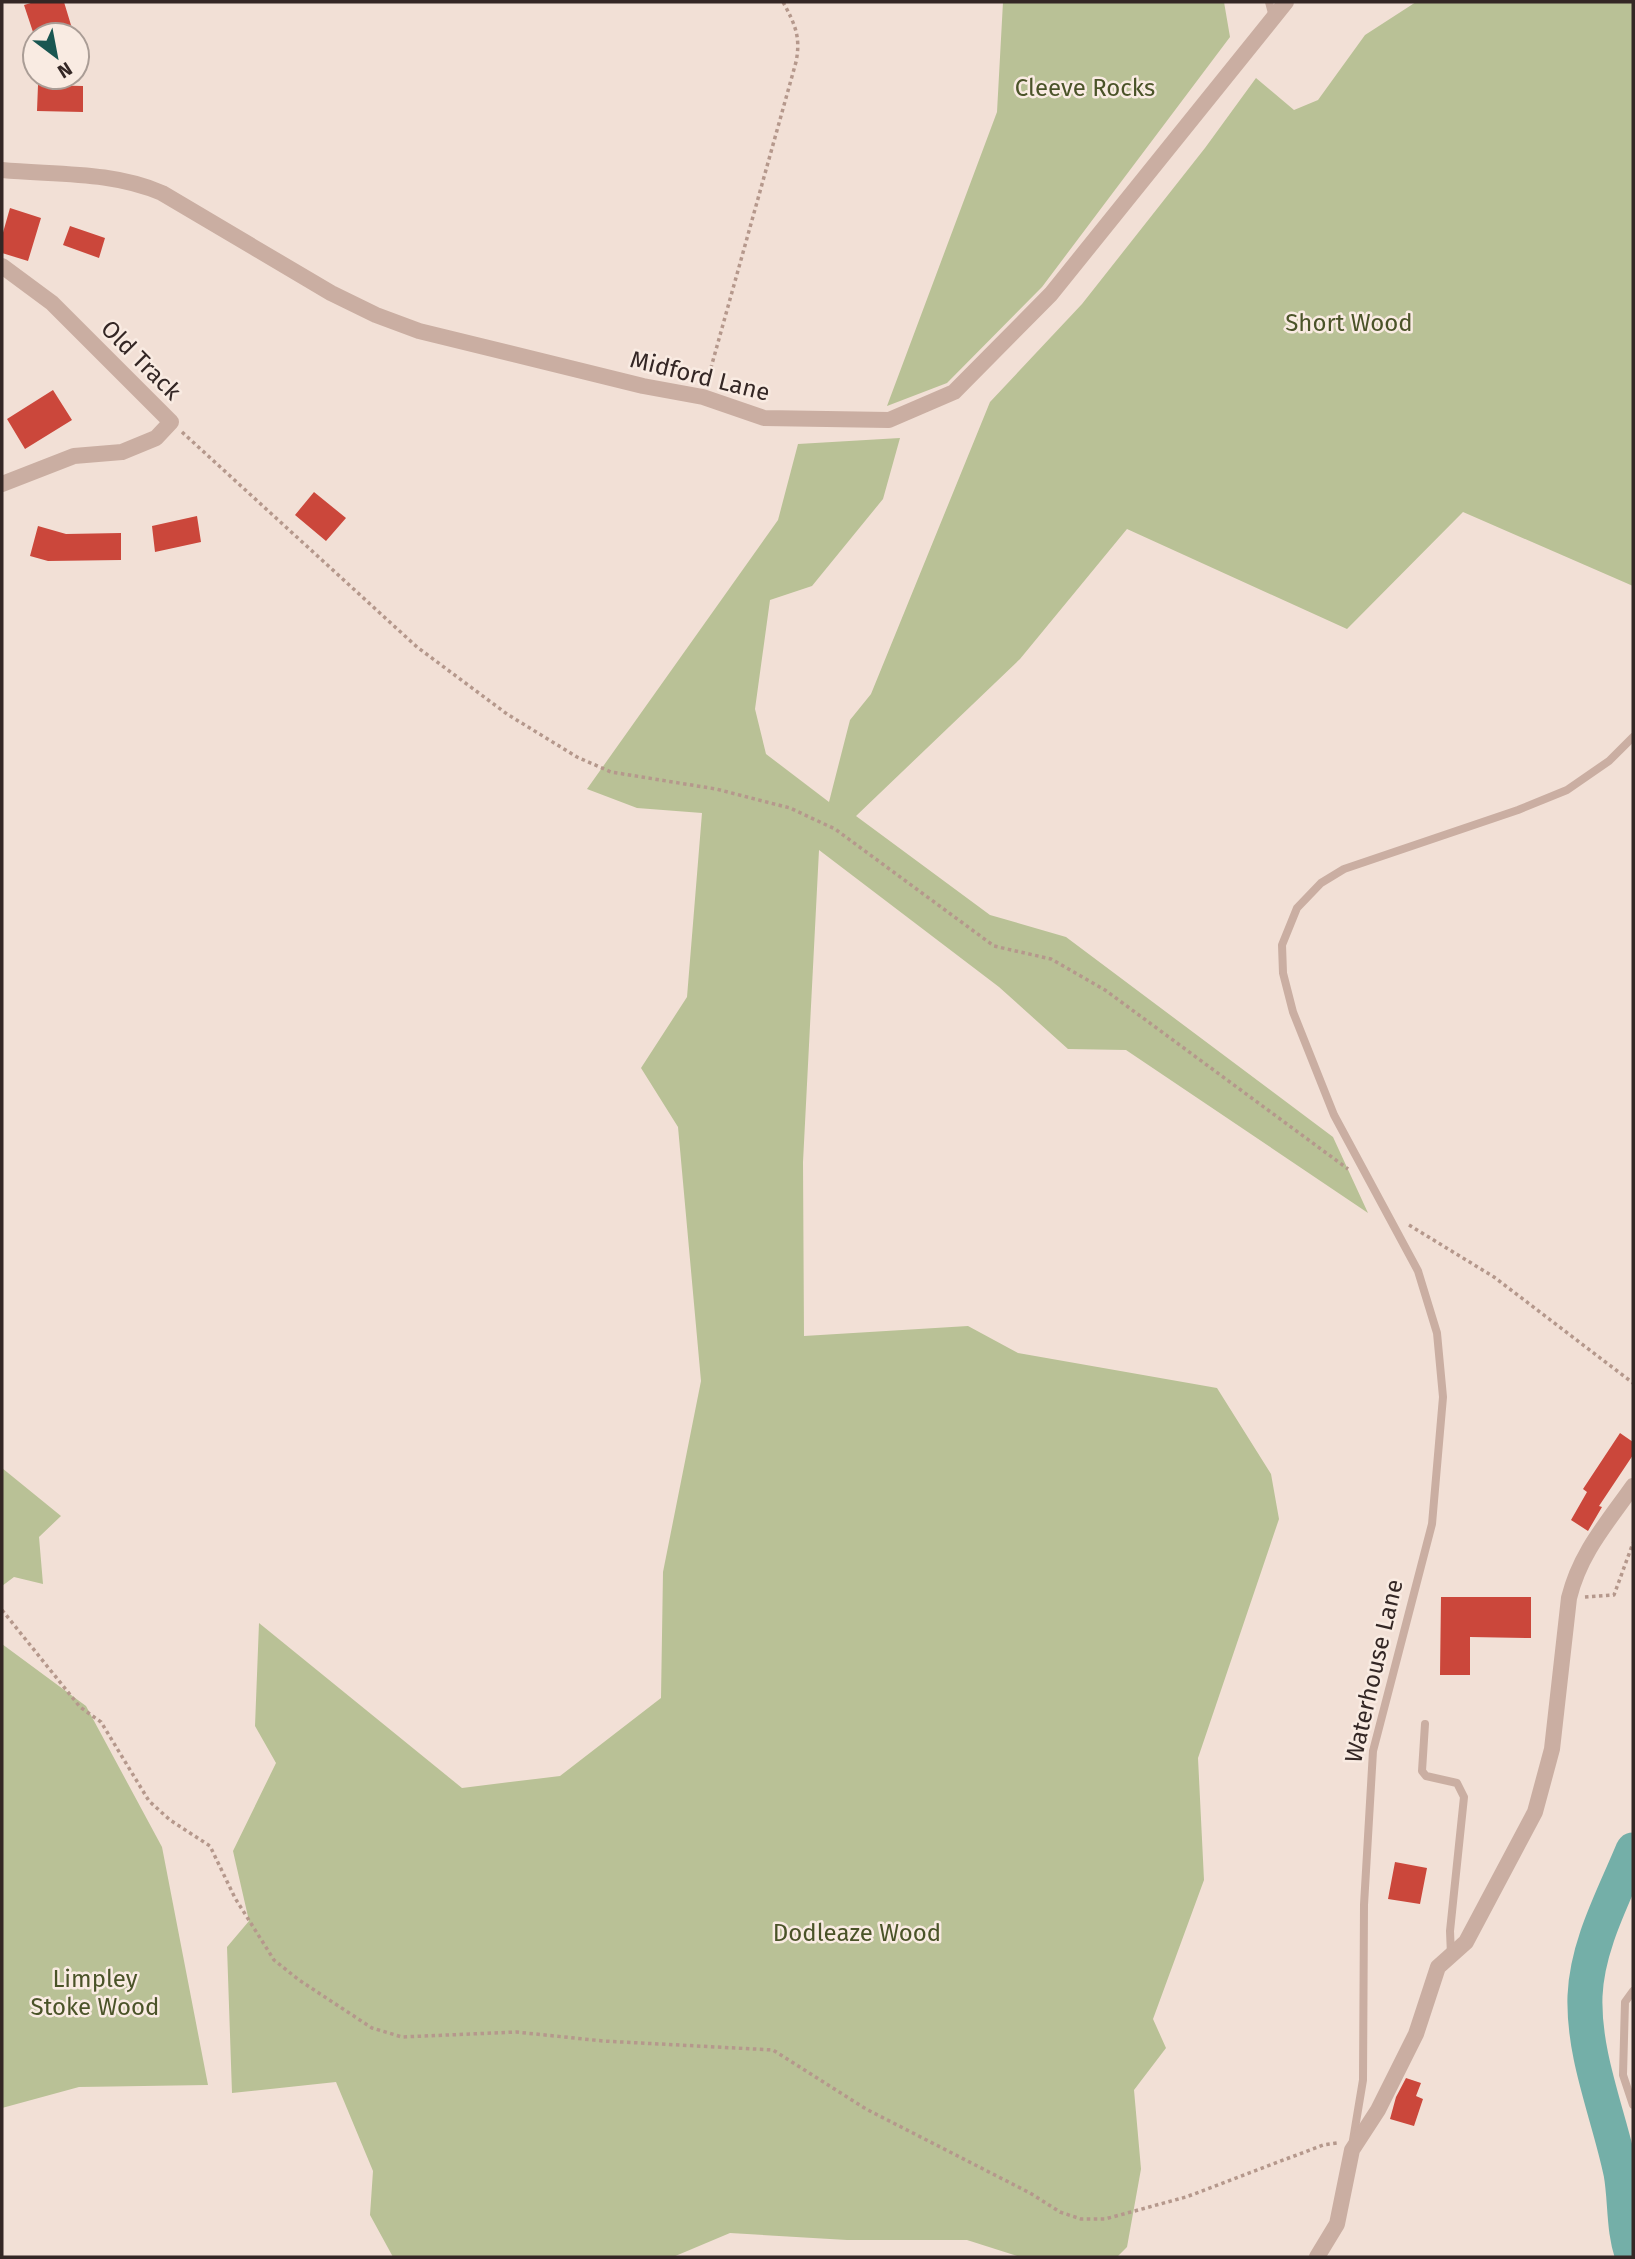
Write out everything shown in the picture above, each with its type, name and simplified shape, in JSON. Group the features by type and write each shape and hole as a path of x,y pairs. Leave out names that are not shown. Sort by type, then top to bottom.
{"street":[{"name":"Midford Lane","path":"2,170 114,179 146,186 306,280 399,325 643,386 703,397 764,418 889,420 954,392 1051,294 1271,9 1286,2"},
{"name":"Old Track","path":"2,266 52,303 171,422 156,438 122,453 74,456 2,484"},
{"path":"1346,2146 1378,2110 1416,2034 1438,1968 1466,1942 1535,1812 1552,1749 1569,1598 1574,1577 1585,1554 1633,1486"},
{"name":"Waterhouse Lane","path":"1317,2257 1337,2224 1346,2146"}],"lane":[{"name":"Waterhouse Lane","path":"1346,2146 1363,2080 1364,1905 1373,1751 1432,1524 1443,1397 1437,1333 1418,1271 1334,1115 1293,1012 1283,973 1282,945 1297,908 1321,883 1344,869 1518,810 1567,790 1609,761 1633,737"},
{"path":"1425,1724 1422,1771 1426,1776 1457,1783 1464,1797 1450,1931 1451,1955"},
{"path":"1633,1991 1625,2002 1623,2076 1633,2105"}],"path":[{"path":"703,397 800,43 792,18 783,2"},
{"path":"171,422 417,647 507,714 577,757 611,772 728,792 790,808 835,830 994,946 1051,959 1105,990 1351,1171 1364,1171"},
{"path":"1393,1224 1406,1223 1494,1277 1633,1383"},
{"path":"1569,1598 1614,1595 1633,1543"},
{"path":"2,1610 80,1707 101,1722 149,1801 170,1820 210,1846 235,1898 274,1959 299,1980 372,2028 402,2037 516,2032 603,2041 773,2050 866,2109 1030,2193 1060,2212 1081,2219 1105,2219 1186,2197 1323,2145 1346,2146"}],"green space":[{"name":"Cleeve Rocks","path":"1003,2 1224,2 1230,37 1042,287 947,383 887,406 997,112"},
{"name":"Dodleaze Wood","path":"1416,2 1633,2 1633,586 1463,512 1347,629 1127,529 1020,659 856,816 990,915 1066,937 1333,1137 1368,1213 1126,1050 1068,1049 999,987 819,850 803,1162 804,1336 968,1326 1018,1353 1217,1388 1271,1474 1279,1519 1198,1758 1204,1880 1153,2019 1166,2048 1134,2090 1141,2169 1127,2247 1117,2257 1020,2257 967,2240 847,2240 730,2233 673,2257 393,2257 370,2215 373,2171 336,2082 232,2093 227,1947 249,1921 233,1851 276,1763 255,1726 259,1623 462,1788 560,1776 661,1698 663,1572 701,1381 678,1127 641,1068 687,997 702,813 637,808 587,789 778,520 798,444 900,438 883,499 812,586 770,600 755,709 766,754 829,802 850,720 871,694 990,402 1082,304 1205,148 1256,78 1294,110 1318,100 1365,35"},
{"path":"2,1468 61,1516 39,1537 43,1584 14,1577 2,1586"},
{"name":"Limpley Stoke Wood","path":"2,1644 86,1706 162,1847 208,2085 79,2087 2,2108"}],"building":[{"path":"34,2 64,2 70,21 29,21 24,5"},
{"path":"38,91 83,91 83,112 37,111"},
{"path":"10,208 41,218 28,261 2,253 2,236"},
{"path":"70,226 105,238 99,258 63,245"},
{"path":"53,390 72,420 25,449 7,419"},
{"path":"314,492 346,518 326,541 295,515"},
{"path":"197,516 201,542 155,552 152,526"},
{"path":"38,526 66,534 121,533 121,560 48,561 30,556"},
{"path":"1620,1433 1633,1442 1633,1455 1599,1506 1602,1507 1588,1531 1571,1520 1587,1492 1583,1489"},
{"path":"1441,1597 1531,1597 1531,1638 1470,1637 1470,1675 1440,1675"},
{"path":"1395,1862 1427,1868 1420,1904 1388,1899"},
{"path":"1406,2078 1421,2083 1416,2096 1423,2099 1414,2126 1390,2119 1396,2097"}],"waterway":[{"path":"1633,1850 1596,1940 1587,1977 1585,2018 1592,2063 1621,2173 1633,2257"}],"park label":[{"name":"Short Wood","path":"1349,323"}]}
